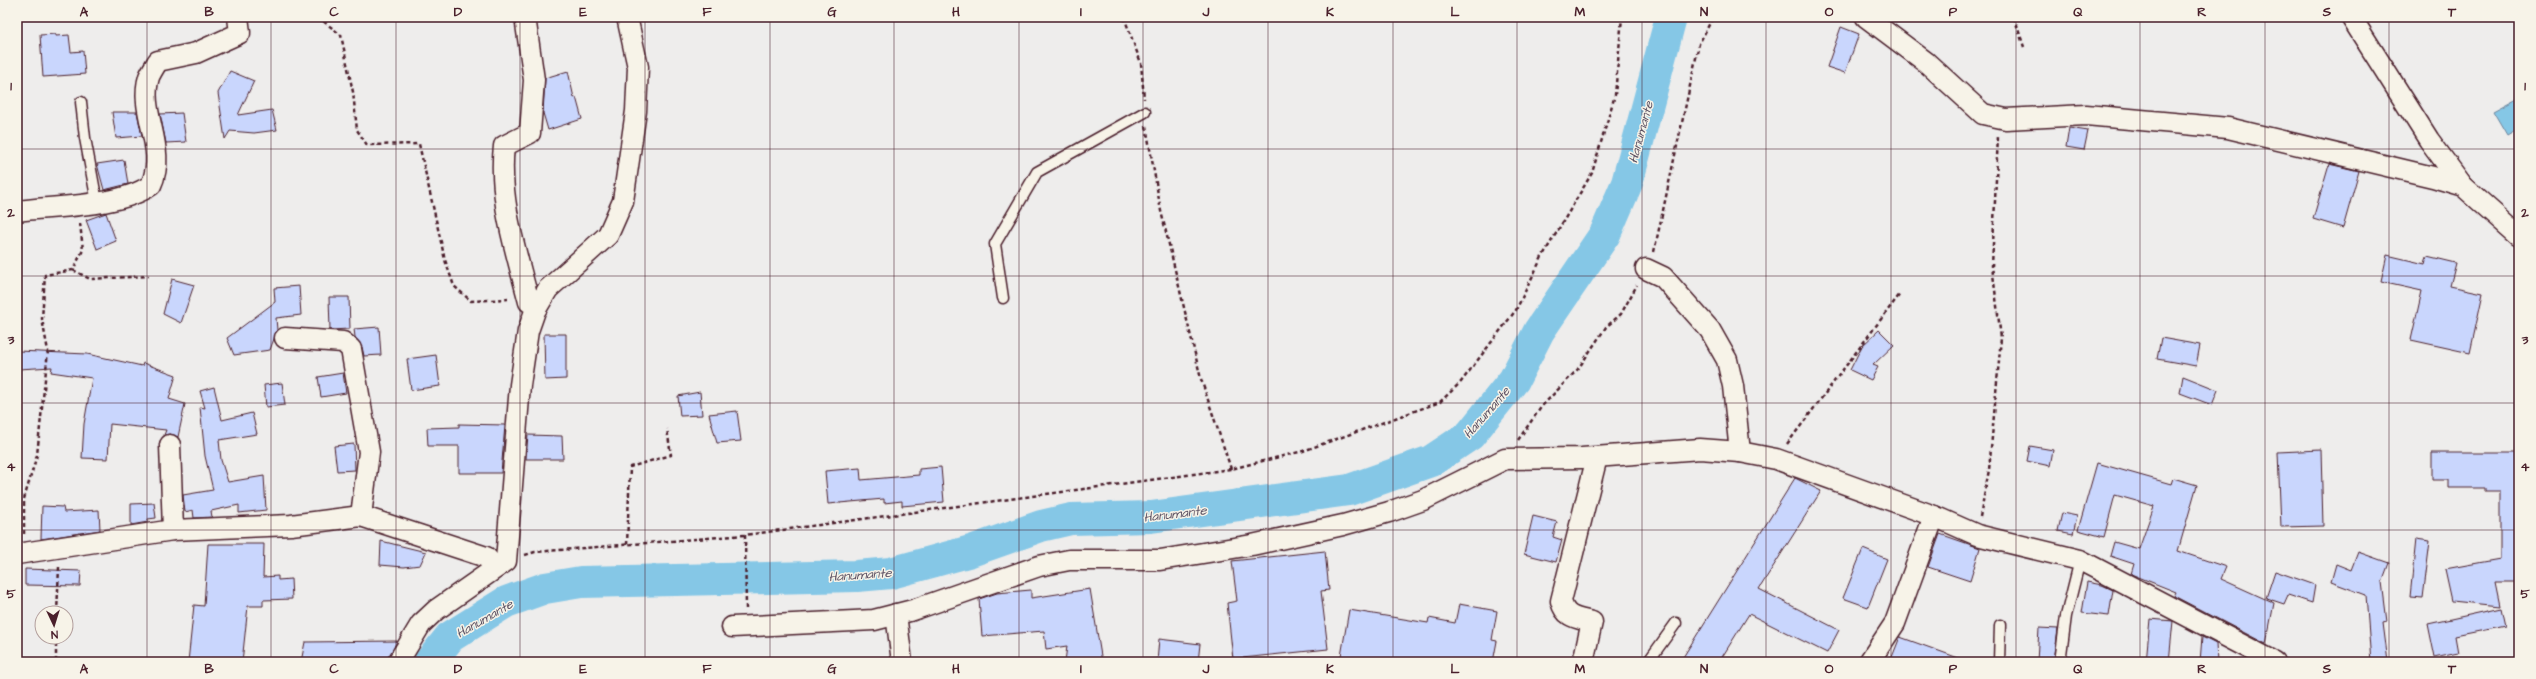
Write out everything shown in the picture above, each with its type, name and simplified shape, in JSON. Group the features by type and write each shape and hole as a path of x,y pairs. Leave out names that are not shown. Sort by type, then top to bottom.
{"street":[{"path":"17,211 89,204 144,190 151,185 157,159 146,91 149,76 158,61 196,53 240,33 238,17"},
{"path":"525,17 534,80 530,133 504,146 501,172 508,215 529,302"},
{"path":"398,662 422,624 436,610 500,564 520,385 528,331 535,311 548,289 608,235 623,201 636,111 638,67 627,17"},
{"path":"1866,17 1926,62 1983,114 2006,119 2086,115 2228,128 2433,177 2463,186"},
{"path":"2351,17 2429,140 2463,186 2519,236"},
{"path":"1646,269 1663,277 1710,330 1727,360 1734,386 1740,452"},
{"path":"285,338 343,342 351,349 369,452 361,516"},
{"path":"170,445 173,530"},
{"path":"739,621 857,622 896,614 1039,566 1069,560 1160,560 1343,525 1423,500 1492,464 1510,459 1594,458 1700,449 1740,452 1776,459 1934,516 1977,535 2080,560 2275,662"},
{"path":"1583,662 1592,622 1569,616 1563,610 1561,601 1595,465 1594,458"},
{"path":"21,553 173,530 290,525 361,516 486,557 500,564"},
{"path":"1869,662 1895,623 1934,516"},
{"path":"896,614 902,662"}],"lane":[{"path":"81,102 89,204"},
{"path":"1003,298 995,244 1037,172 1145,112"},
{"path":"2060,662 2066,616 2080,560"},
{"path":"1648,662 1676,623"},
{"path":"1999,662 2000,625"}],"path":[{"path":"318,17 341,35 353,92 357,130 366,146 419,144 445,260 454,286 471,301 503,298 529,302"},
{"path":"1124,17 1141,63 1146,135 1161,211 1202,379 1231,470"},
{"path":"500,564 535,552 745,535 1231,470 1303,451 1440,402 1461,382 1516,310 1542,257 1592,173 1615,95 1622,17"},
{"path":"1510,459 1518,439 1542,406 1578,369 1606,327 1621,314 1646,269 1657,245 1681,117 1699,44 1713,17"},
{"path":"2014,17 2024,47"},
{"path":"1977,535 1989,470 2001,338 1992,266 1998,141 1996,117"},
{"path":"73,270 83,250 89,204"},
{"path":"21,553 24,499 37,455 48,351 42,319 45,274 73,270 90,279 149,276"},
{"path":"1776,459 1900,294"},
{"path":"627,544 630,467 671,454 667,429"},
{"path":"739,621 745,535"},
{"path":"57,605 59,548"},
{"path":"56,645 56,662"}],"water":[{"path":"2519,97 2519,128 2507,135 2493,111"}],"building":[{"path":"1841,27 1859,34 1845,73 1827,67"},
{"path":"56,34 56,36 69,35 71,52 83,51 85,74 43,77 40,35"},
{"path":"230,71 254,81 238,115 272,110 277,130 254,133 230,131 225,139 218,93"},
{"path":"568,71 574,98 576,97 582,119 548,130 543,113 545,78"},
{"path":"112,112 137,112 142,136 116,138"},
{"path":"182,113 186,142 166,143 160,114"},
{"path":"2069,128 2088,131 2084,150 2066,147"},
{"path":"124,160 128,184 104,190 97,164"},
{"path":"2329,164 2359,171 2343,228 2313,219"},
{"path":"106,213 116,241 97,249 86,220"},
{"path":"2387,255 2425,264 2427,256 2456,263 2450,286 2483,293 2470,353 2411,340 2422,291 2381,282"},
{"path":"172,279 194,285 181,323 163,314"},
{"path":"299,286 301,315 276,318 277,330 270,350 234,355 227,338 275,302 274,288"},
{"path":"329,297 349,297 350,329 330,330"},
{"path":"379,327 381,355 364,356 362,347 355,337 354,329"},
{"path":"1879,330 1894,345 1873,365 1878,367 1871,380 1850,370 1862,346"},
{"path":"544,334 566,334 566,379 545,380"},
{"path":"2161,338 2200,345 2196,366 2157,359"},
{"path":"18,351 87,354 142,366 143,363 176,375 169,399 185,404 178,437 170,434 164,435 166,430 110,424 108,459 82,458 84,424 92,378 51,372 52,367 19,369"},
{"path":"436,355 440,386 411,390 407,359"},
{"path":"343,373 346,393 321,397 318,377"},
{"path":"2183,376 2218,390 2212,405 2180,393"},
{"path":"282,383 285,405 266,407 264,385"},
{"path":"214,387 222,420 252,413 257,434 219,440 221,460 228,482 264,476 266,510 239,513 239,505 211,511 212,517 194,518 193,510 185,512 183,495 213,490 205,456 200,407 205,408 200,391"},
{"path":"700,392 702,415 680,416 678,396"},
{"path":"737,411 741,441 717,443 709,414"},
{"path":"459,424 505,425 501,473 459,473 459,446 428,446 427,428 459,427"},
{"path":"528,435 562,436 563,459 526,459"},
{"path":"354,444 355,470 337,471 334,446"},
{"path":"2030,446 2053,450 2050,466 2027,461"},
{"path":"2321,450 2323,526 2281,527 2278,452"},
{"path":"2432,453 2519,453 2519,582 2495,582 2500,606 2452,601 2445,569 2500,559 2500,491 2484,491 2484,488 2449,488 2449,480 2432,480"},
{"path":"2097,463 2171,484 2173,478 2197,485 2178,551 2226,567 2221,579 2274,603 2266,644 2174,596 2176,592 2131,574 2134,564 2110,556 2114,542 2139,549 2154,506 2115,495 2104,537 2078,530"},
{"path":"941,467 944,502 902,506 902,501 884,503 884,499 828,504 825,471 860,468 861,480 919,475 919,469"},
{"path":"1795,478 1821,491 1759,589 1839,630 1827,653 1749,614 1719,662 1680,662"},
{"path":"154,503 156,518 148,519 148,522 131,525 131,504"},
{"path":"42,506 63,507 64,512 99,510 100,530 41,539"},
{"path":"2062,513 2077,516 2073,534 2058,531"},
{"path":"1533,516 1557,522 1553,537 1562,540 1556,562 1524,554"},
{"path":"1940,534 1980,548 1970,581 1928,567"},
{"path":"2416,539 2430,541 2423,598 2410,597"},
{"path":"381,541 426,552 420,565 404,567 380,565"},
{"path":"208,544 264,544 263,577 278,576 278,580 291,579 292,599 263,600 263,606 248,606 242,662 188,662 194,605 204,606"},
{"path":"1863,549 1887,559 1868,607 1843,598"},
{"path":"1325,551 1329,590 1321,591 1328,649 1233,659 1227,603 1237,601 1232,561"},
{"path":"2358,552 2389,563 2382,582 2387,622 2383,623 2388,662 2371,662 2366,595 2331,582 2336,564 2351,570"},
{"path":"25,569 81,571 80,586 25,585"},
{"path":"2275,571 2315,585 2312,603 2288,595 2284,604 2266,598"},
{"path":"2087,582 2102,585 2113,590 2109,616 2082,613"},
{"path":"1090,589 1102,662 1065,662 1067,646 1046,649 1044,631 982,636 979,599 997,593 1031,590 1031,598"},
{"path":"1459,604 1497,611 1492,640 1497,641 1493,662 1340,662 1349,610 1428,623 1429,618 1455,623"},
{"path":"2501,608 2505,626 2455,636 2458,653 2435,658 2428,624"},
{"path":"2150,619 2173,621 2169,662 2146,662"},
{"path":"2039,628 2058,629 2054,662 2037,662"},
{"path":"1900,637 1964,660 1964,662 1890,662"},
{"path":"2202,637 2216,644 2217,662 2200,662"},
{"path":"1159,639 1200,644 1198,662 1157,662"},
{"path":"397,641 387,662 301,662 305,642"}],"waterway":[{"name":"Hanumante","path":"430,662 450,637 506,602 545,588 581,582 857,576 891,573 971,551 1041,526 1071,519 1151,517 1349,490 1431,461 1470,435 1514,380 1539,331 1605,234 1627,183 1671,17"}]}
